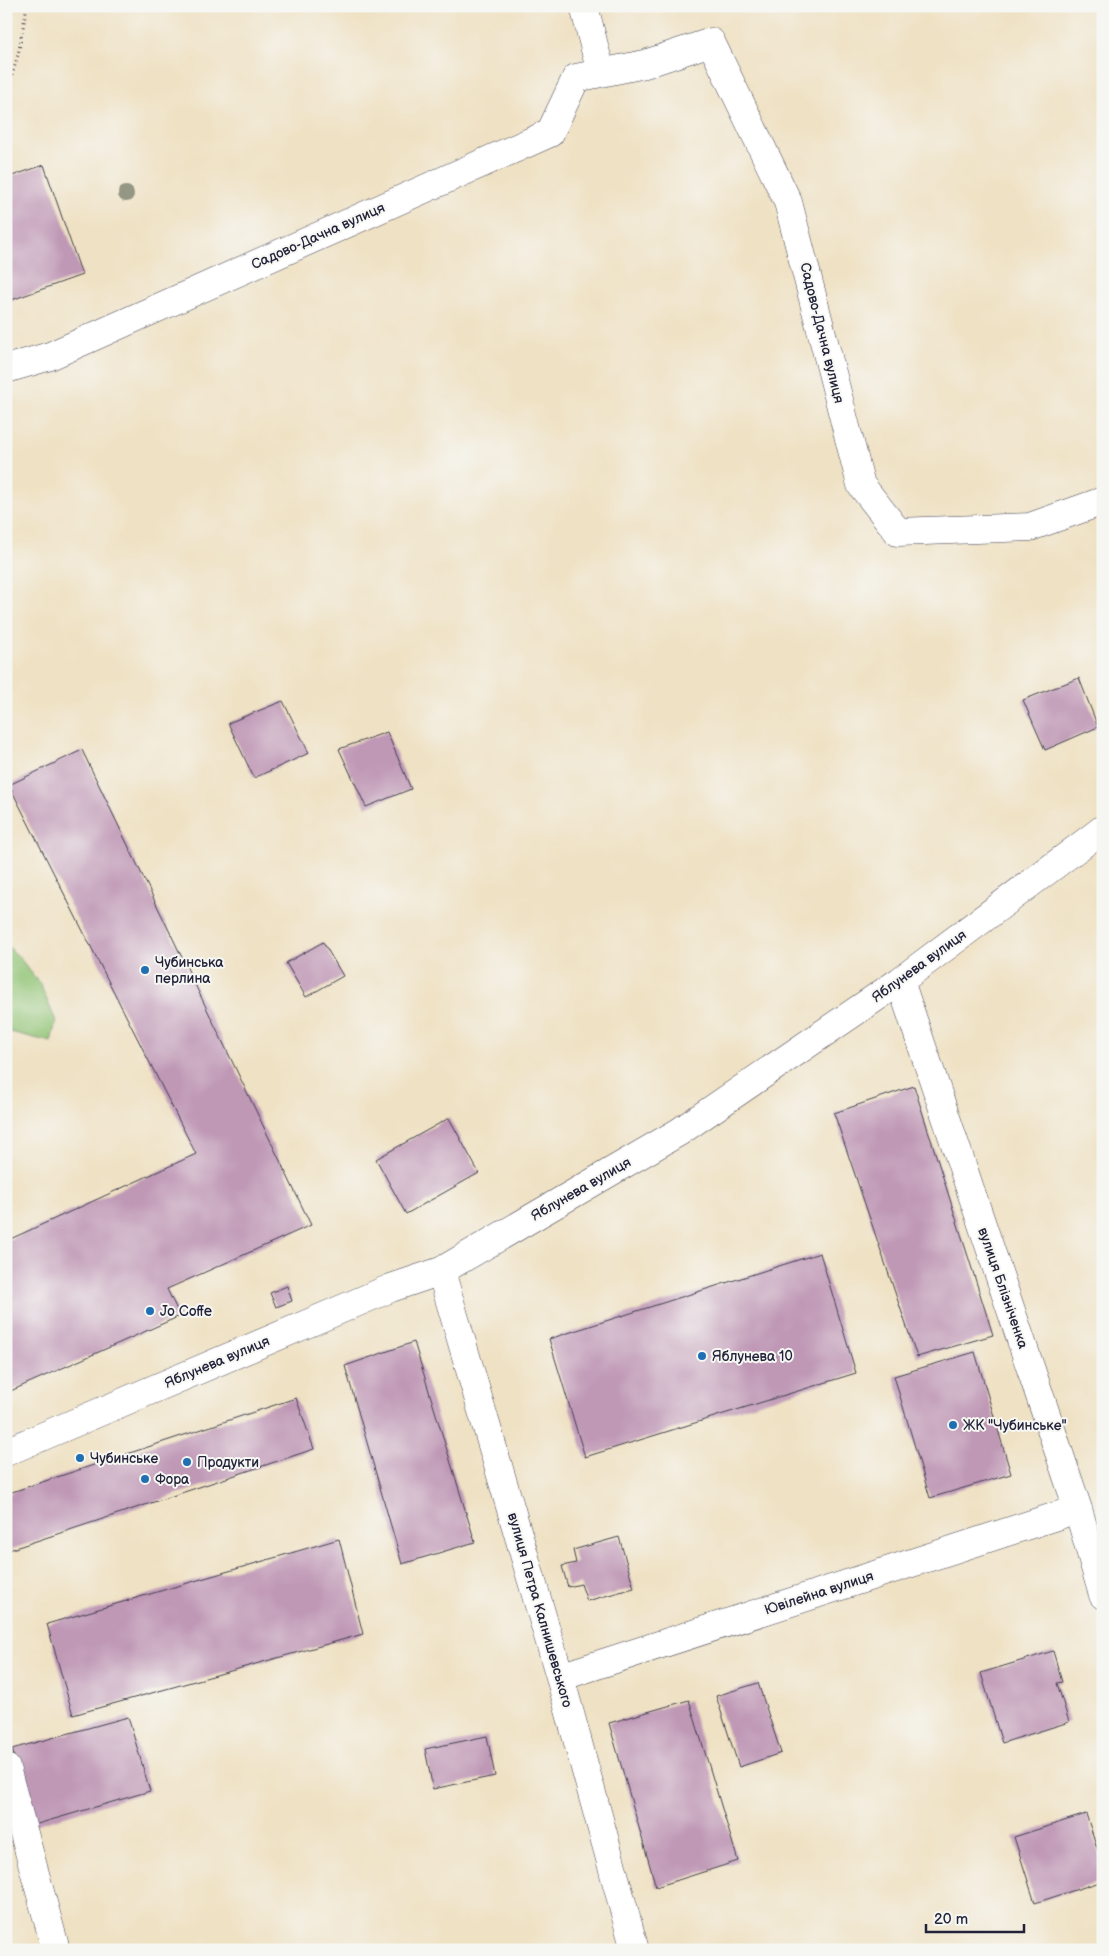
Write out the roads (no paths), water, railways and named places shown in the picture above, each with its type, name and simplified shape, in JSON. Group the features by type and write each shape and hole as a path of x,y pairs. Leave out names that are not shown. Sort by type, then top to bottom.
{"street":[{"path":"584,6 601,73"},
{"name":"Садово-Дачна вулиця","path":"6,369 50,356 550,133 576,78 645,64 711,42 788,202 861,486 898,532 1030,527 1103,501"},
{"name":"Яблунева вулиця","path":"6,1452 391,1288 441,1271 679,1132 900,981 1103,829"},
{"name":"вулиця Блізніченка","path":"900,981 1078,1509 1103,1595"},
{"name":"вулиця Петра Калнишевського","path":"441,1271 560,1677 635,1950"},
{"name":"Ювілейна вулиця","path":"560,1677 1078,1509"},
{"path":"6,1768 56,1950"}],"place":[{"name":"Чубинська перлина","path":"145,970"},
{"name":"Jo Coffe","path":"150,1311"},
{"name":"Яблунева 10","path":"702,1356"},
{"name":"ЖК \"Чубинське\"","path":"953,1425"},
{"name":"Чубинське","path":"80,1458"},
{"name":"Продукти","path":"187,1462"},
{"name":"Фора","path":"145,1479"}]}
